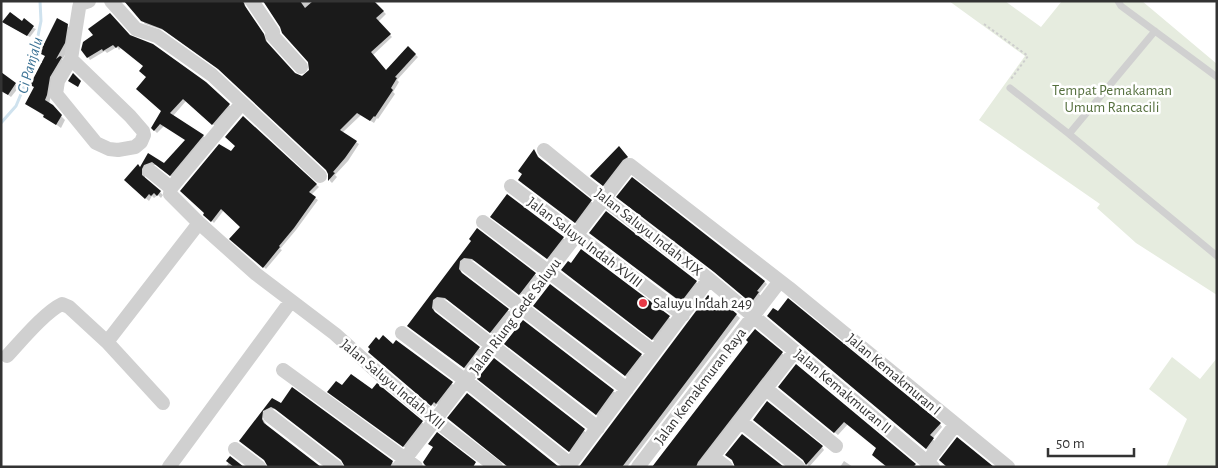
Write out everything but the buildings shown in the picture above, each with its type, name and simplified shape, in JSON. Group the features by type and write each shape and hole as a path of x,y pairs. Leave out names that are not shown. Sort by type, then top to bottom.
{"street":[{"path":"71,59 142,130 144,135 136,147 118,150 109,149 96,143 58,97 56,89 58,81 71,59 80,4 89,1"},
{"path":"111,1 136,28 157,36 212,75 320,176"},
{"path":"252,1 273,32 272,35 301,67"},
{"path":"170,188 242,103"},
{"name":"Jalan Saluyu Indah XIX","path":"544,150 604,199 710,279 753,316"},
{"name":"Jalan Riung Gede Saluyu","path":"407,464 435,420 630,165"},
{"name":"Jalan Kemakmuran I","path":"630,165 780,281 1008,467"},
{"name":"Jalan Saluyu Indah XIII","path":"150,171 170,188 170,194 199,223 256,274 335,334 435,420 496,467"},
{"name":"Jalan Saluyu Indah XVIII","path":"511,186 682,315"},
{"path":"483,222 654,352"},
{"path":"107,342 199,223"},
{"path":"467,266 627,389"},
{"path":"402,333 466,381 569,466 710,279"},
{"name":"Jalan Kemakmuran Raya","path":"638,467 780,281"},
{"path":"169,467 291,301"},
{"path":"7,356 59,305 69,307 107,342 163,403"},
{"path":"440,305 598,428"},
{"name":"Jalan Kemakmuran II","path":"753,316 930,465"},
{"path":"726,467 709,462 795,351"},
{"path":"283,370 407,464"},
{"path":"765,388 836,446"},
{"path":"270,416 336,467"},
{"path":"740,421 798,467"},
{"path":"930,465 955,425"},
{"path":"235,449 259,467"}],"lane":[{"path":"1118,1 1121,6 1217,76"},
{"path":"1069,134 1155,31"},
{"path":"1010,88 1217,256"}],"path":[{"path":"984,24 1028,56 1009,82 1010,88"}],"green space":[{"name":"Tempat Pemakaman Umum Rancacili","path":"949,1 1005,1 1041,27 1062,1 1142,1 1217,64 1217,295 1136,243 1097,208 1100,204 979,120 1025,56"},
{"path":"1172,357 1200,379 1217,358 1217,467 1166,467 1187,419 1149,389"}],"waterway":[{"name":"Ci Panjalu","path":"1,123 16,106 31,70 41,21 40,1"}],"place":[{"name":"Saluyu Indah 249","path":"643,303"}]}
